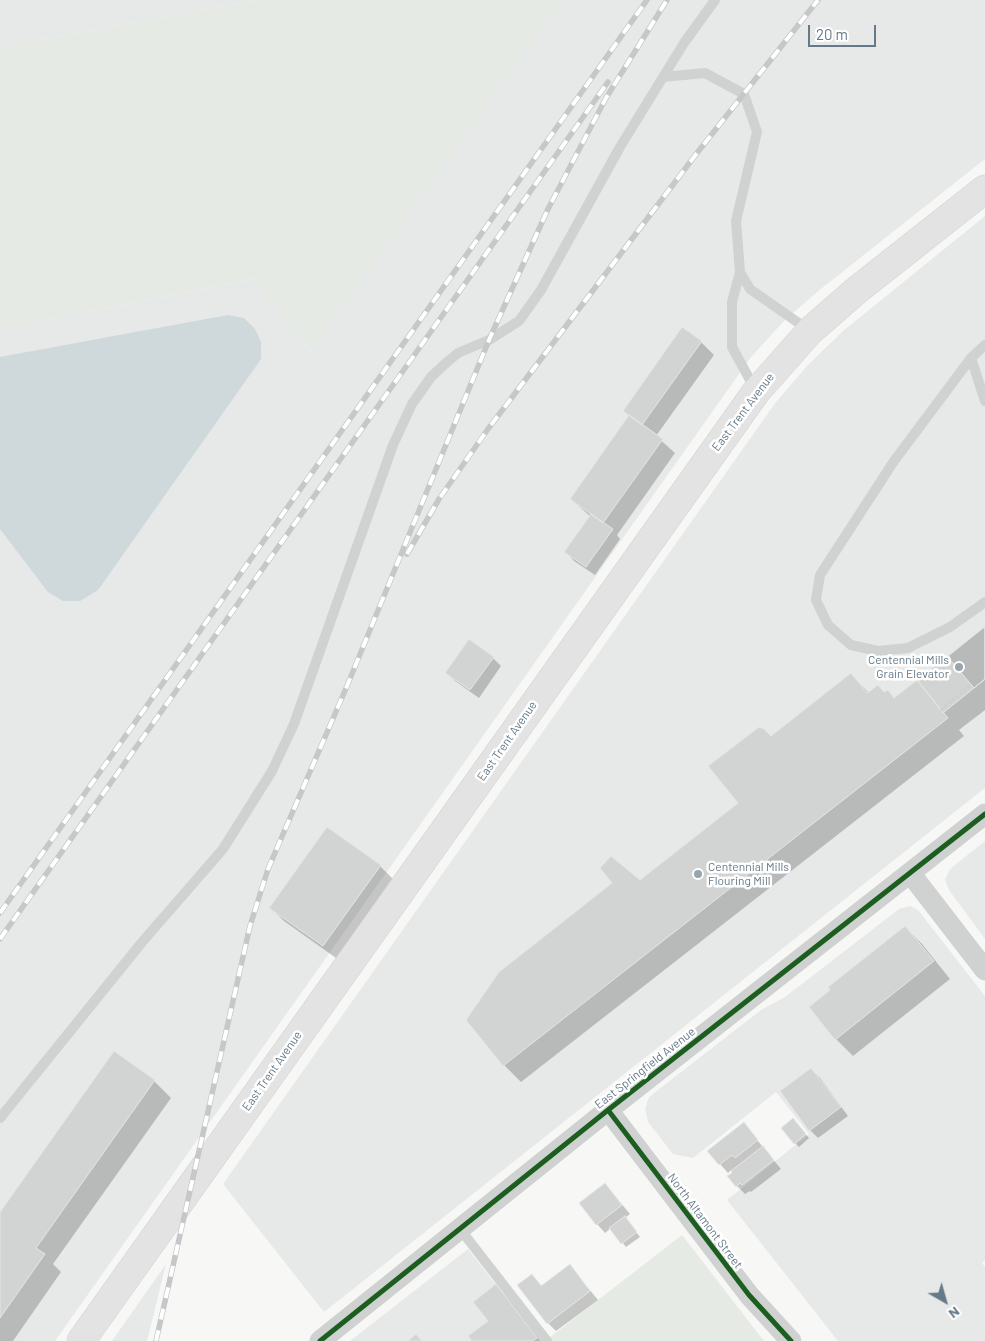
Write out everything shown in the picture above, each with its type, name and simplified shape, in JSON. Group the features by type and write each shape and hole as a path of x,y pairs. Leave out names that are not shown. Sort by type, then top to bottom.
{"main road":[{"name":"East Trent Avenue","path":"82,1341 756,392 810,331 857,290 985,189"}],"street":[{"name":"East Springfield Avenue","path":"320,1341 608,1110 985,814"},
{"path":"910,873 985,970"},
{"name":"North Altamont Street","path":"608,1110 749,1295 791,1341"}],"lane":[{"path":"0,1118 144,941 223,849 272,771 294,724 393,445 412,404 431,377 446,363 458,354 489,340 518,321 541,290 620,147 684,43 715,0"},
{"path":"663,77 705,73 744,94 757,132 736,222 740,272 732,302 732,347 756,392"},
{"path":"740,272 750,288 810,331"},
{"path":"985,345 971,358 894,461 820,575 816,600 828,625 851,644 878,651 908,648 950,627 985,602"},
{"path":"971,358 985,401"},
{"path":"460,1229 547,1341"}],"path":[{"path":"941,710 971,685"}],"shaded area":[{"path":"0,0 258,0 0,47"},
{"path":"258,0 561,0 310,352 254,279 0,329 0,47"},
{"path":"561,0 985,0 985,159 817,292 784,321 751,357 55,1341 0,1341 0,329 254,279 310,352"},
{"path":"985,216 985,788 324,1312 223,1184 776,402 808,365 843,331"},
{"path":"228,315 244,318 255,329 261,342 261,359 98,590 80,601 63,601 48,592 0,529 0,357"},
{"path":"985,841 985,939 949,890 945,880 950,869"},
{"path":"910,906 918,910 985,996 985,1260 982,1263 985,1267 985,1341 838,1341 727,1200 809,1134 776,1092 693,1158 673,1154 648,1122 645,1109 649,1097 761,1010 785,997 899,909"},
{"path":"682,1235 764,1341 545,1341"},
{"path":"468,1249 540,1341 350,1341"},
{"path":"166,1264 147,1341 112,1341"}],"building":[{"path":"682,327 702,341 642,425 623,411"},
{"path":"629,415 663,439 603,523 570,499"},
{"path":"591,514 613,529 586,567 564,552"},
{"name":"Centennial Mills Grain Elevator","path":"985,626 985,679 943,713 917,680"},
{"path":"985,626 985,679 974,688 947,656"},
{"path":"469,639 494,657 470,690 445,673"},
{"name":"Centennial Mills Flouring Mill","path":"851,673 867,693 878,685 884,692 888,690 894,698 917,680 948,718 503,1066 466,1020 499,972 612,883 600,868 611,856 640,880 738,803 708,766 759,727 771,736"},
{"path":"327,827 381,865 323,946 269,908"},
{"path":"905,926 934,961 835,1040 809,1007 830,990 828,987"},
{"path":"114,1051 155,1080 36,1248 45,1254 0,1318 0,1212"},
{"path":"811,1068 841,1107 809,1131 780,1091"},
{"path":"793,1118 806,1134 794,1144 781,1128"},
{"path":"744,1122 758,1140 735,1158 732,1155 719,1165 707,1151"},
{"path":"763,1146 774,1160 742,1185 740,1183 736,1187 727,1176"},
{"path":"605,1183 622,1205 596,1225 579,1203"},
{"path":"625,1216 637,1232 621,1244 609,1228"},
{"path":"570,1264 590,1291 547,1324 517,1285 532,1274 541,1286"},
{"path":"496,1284 537,1338 533,1341 472,1341 468,1336 488,1321 473,1302"},
{"path":"416,1334 422,1341 408,1341"}],"railway":[{"path":"0,913 647,0"},
{"path":"156,1341 250,926 268,869 347,686 489,340 548,209 606,98 667,0"},
{"path":"407,554 439,499 488,429 697,153 818,0"},
{"path":"0,939 608,82"}],"cycle path":[{"path":"320,1341 608,1110 985,814"},
{"path":"608,1110 749,1295 791,1341"}],"place":[{"name":"Centennial Mills Grain Elevator","path":"959,667"},
{"name":"Centennial Mills Flouring Mill","path":"698,874"}]}
